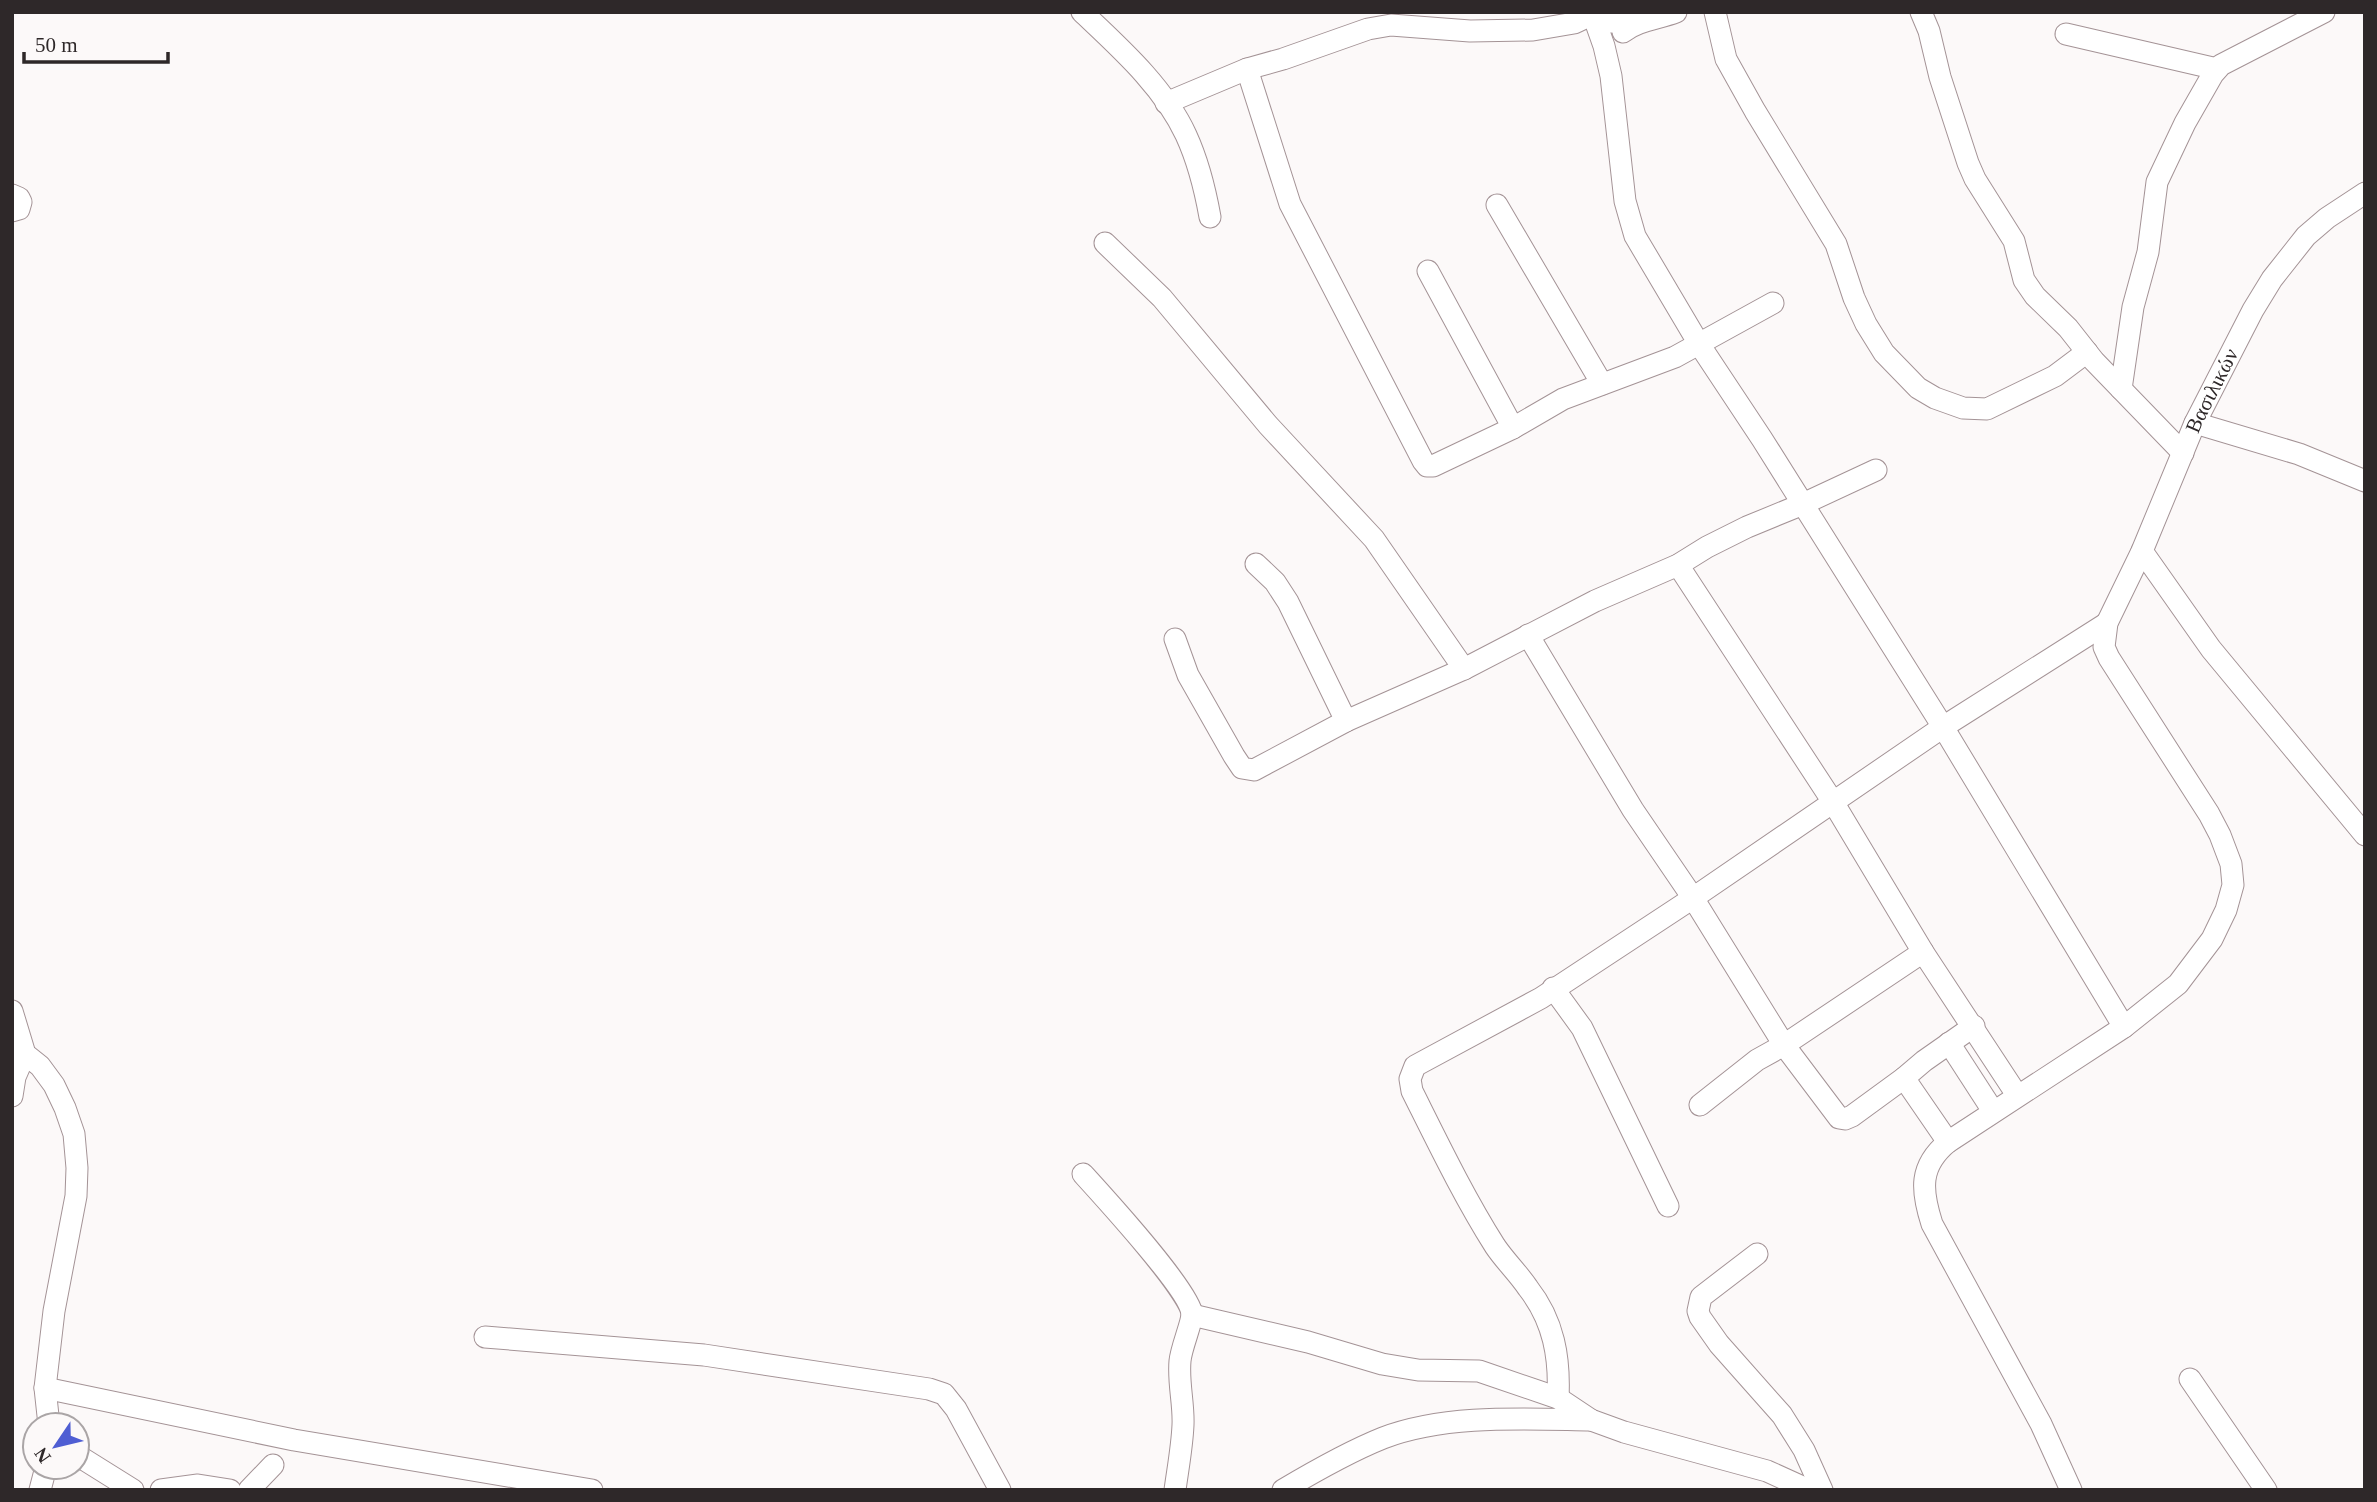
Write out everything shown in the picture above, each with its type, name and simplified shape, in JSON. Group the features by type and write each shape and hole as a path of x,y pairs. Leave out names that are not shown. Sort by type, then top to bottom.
{"street":[{"path":"1082,12 1107,34 1166,103 1185,134 1205,188 1210,217"},
{"path":"1592,13 1611,22 1634,23 1676,12"},
{"path":"1715,12 1727,59 1755,111 1836,244 1854,298 1866,324 1884,353 1918,388 1935,398 1963,408 1987,409 2055,376 2087,352"},
{"path":"1921,12 1968,163 2014,241 2024,280 2035,296 2183,453"},
{"path":"2121,389 2133,307 2148,252 2157,182 2185,123 2217,69 2233,57 2324,12"},
{"path":"1166,103 1247,69 1283,59 1337,38 1391,25 1470,31 1533,30 1574,23 1592,13"},
{"path":"1592,13 1611,76 1628,217 1635,236 1699,344 1943,727 2124,1027"},
{"path":"1604,46 1634,23"},
{"path":"2066,34 2217,69"},
{"path":"1247,69 1290,204 1427,466 1433,466 1513,428 1563,400 1675,357 1773,303"},
{"name":"Βασιλικών","path":"2107,623 2142,551 2195,423 2253,310 2272,279 2306,236 2327,218 2365,193"},
{"path":"12,195 22,202 19,208 12,211"},
{"path":"1497,205 1602,384"},
{"path":"1105,243 1162,298 1276,435 1374,539 1464,669"},
{"path":"1428,271 1513,428"},
{"path":"2195,423 2299,454 2365,481"},
{"path":"1175,639 1188,675 1242,768 1254,770 1346,721 1464,669 1595,601 1678,565 1747,527 1876,470"},
{"path":"2142,551 2211,649 2365,835"},
{"path":"1256,564 1275,582 1288,602 1346,721"},
{"path":"1678,565 1833,802 1923,952 2017,1095"},
{"path":"1558,1398 1558,1356 1546,1319 1529,1288 1496,1247 1445,1157 1412,1091 1410,1079 1415,1066 1541,998 1943,727 2107,623"},
{"path":"2071,1490 2040,1424 1932,1224 1925,1203 1924,1186 1928,1166 1935,1153 1948,1142 2124,1027 2178,984 2212,939 2226,910 2233,885 2231,864 2209,814 2109,658 2104,647 2107,623"},
{"path":"1528,635 1633,810 1693,898 1784,1045 1839,1118 1852,1116 1974,1026"},
{"path":"1700,1105 1757,1060 1784,1045 1923,952"},
{"path":"1553,988 1582,1028 1668,1206"},
{"path":"12,1011 24,1054 15,1077 12,1096"},
{"path":"1949,1043 1993,1111"},
{"path":"24,1054 40,1066 54,1085 65,1108 74,1134 77,1168 76,1196 54,1311 45,1388 47,1411"},
{"path":"1904,1078 1948,1142"},
{"path":"1083,1174 1186,1297 1192,1315 1180,1360 1179,1384 1184,1423 1175,1490"},
{"path":"1757,1254 1702,1297 1698,1311 1719,1344 1782,1415 1804,1450 1822,1490"},
{"path":"1192,1315 1308,1342 1382,1364 1418,1370 1479,1371 1558,1398 1591,1420 1635,1435 1767,1471 1809,1490"},
{"path":"485,1337 704,1355 929,1389 944,1394 956,1409 1000,1490"},
{"path":"2190,1379 2266,1490"},
{"path":"45,1388 294,1440 552,1487 592,1490"},
{"path":"1283,1490 1330,1462 1384,1438 1443,1423 1519,1418 1591,1420"},
{"path":"91,1464 133,1490"},
{"path":"249,1490 272,1465"},
{"path":"161,1490 198,1485 229,1490"}]}
